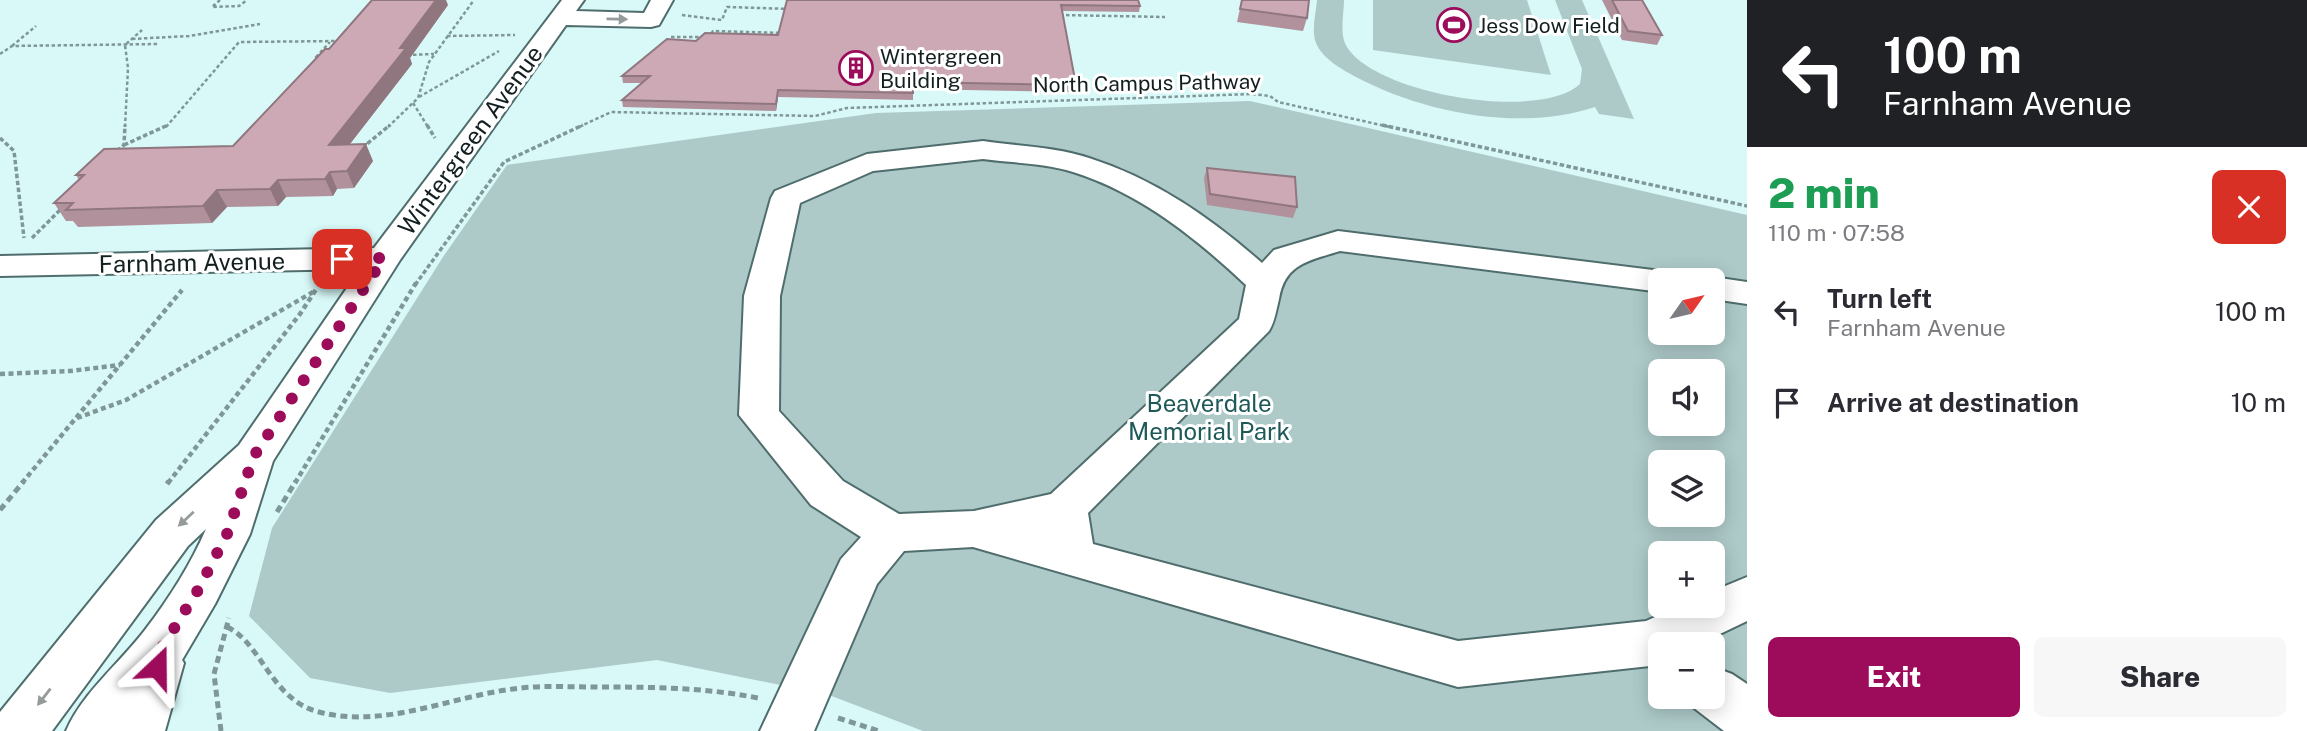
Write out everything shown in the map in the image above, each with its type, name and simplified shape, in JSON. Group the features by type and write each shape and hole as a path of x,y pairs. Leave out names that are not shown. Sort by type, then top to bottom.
{"street":[{"path":"567,9 651,20 668,7"},
{"name":"Wintergreen Avenue","path":"19,731 172,533 254,456 384,258 567,9"},
{"path":"1275,270 1222,245 1155,197 1079,164 983,150 867,163 786,198 762,296 759,415 827,494 892,533 974,529 1065,508 1256,323 1275,270 1338,241 1648,280"},
{"name":"Farnham Avenue","path":"0,266 384,258"},
{"path":"1726,290 1747,293"},
{"name":"Wintergreen Avenue","path":"93,731 163,646 198,590 227,534 254,456"},
{"path":"1065,508 1072,558"},
{"path":"974,529 1458,664 1648,648"},
{"path":"792,719 858,573 892,533"},
{"path":"1683,632 1747,598"},
{"path":"138,731 163,646"},
{"path":"1725,700 1747,716"}],"path":[{"path":"220,0 212,7 239,6 247,0"},
{"path":"418,98 434,54 474,0"},
{"path":"732,7 735,0"},
{"path":"668,7 722,20 727,7 799,9"},
{"path":"1057,20 1056,15 1166,17"},
{"path":"131,39 189,36 260,24"},
{"path":"0,54 36,26"},
{"path":"125,45 142,30"},
{"path":"662,37 709,37 713,31 788,33"},
{"path":"447,36 516,35"},
{"path":"318,66 328,56 316,57 330,41"},
{"path":"114,153 124,145 166,127 239,43 349,41"},
{"path":"12,46 159,44"},
{"path":"124,145 128,68 125,45"},
{"path":"358,150 378,137 418,98 506,47"},
{"path":"394,55 434,54"},
{"name":"North Campus Pathway","path":"276,513 422,274 505,162 611,112 815,116 846,108 1252,94 1747,206"},
{"path":"413,103 436,139"},
{"path":"0,138 14,151 24,246 72,198"},
{"path":"162,490 300,314 321,282 308,282"},
{"path":"0,510 187,284 174,285"},
{"path":"77,418 126,400 314,292"},
{"path":"0,374 70,371 120,365"},
{"path":"221,731 214,674 231,614"},
{"path":"227,627 240,632 258,661 282,690 315,711 354,716 404,713 467,696 512,688 723,690 792,719 879,731"}],"green space":[{"path":"1317,0 1344,0 1343,31 1347,47 1364,64 1390,78 1459,97 1530,101 1559,95 1580,84 1582,69 1555,0 1582,0 1634,119 1599,114 1595,107 1536,118 1473,115 1442,109 1383,90 1338,67 1319,48 1314,33"},
{"name":"Jess Dow Field","path":"1373,0 1527,0 1551,75 1373,50"},
{"name":"Beaverdale Memorial Park","path":"1250,101 1747,215 1747,731 923,731 829,695 657,660 390,693 310,678 249,616 272,528 443,257 507,165 876,113"}],"building":[{"path":"372,0 436,0 400,48 406,48 329,145 366,144 347,171 330,172 325,179 278,180 270,189 217,190 203,206 66,210 73,203 54,203 84,175 76,175 104,149 233,146 325,49 329,49"},
{"path":"787,0 1138,0 1140,6 1061,5 1076,85 913,82 913,93 778,90 776,104 622,100 650,76 622,76 667,39 696,41 705,33 778,35"},
{"path":"1242,0 1309,0 1307,18 1240,9"},
{"path":"1612,0 1642,0 1662,35 1628,31"},
{"path":"1207,168 1295,177 1297,207 1210,194"}],"place":[{"name":"Jess Dow Field","path":"1454,25"},
{"name":"Wintergreen Building","path":"856,68"}],"route":[{"path":"157,667 163,646 198,590 227,534 254,456 384,258 342,259"}]}
